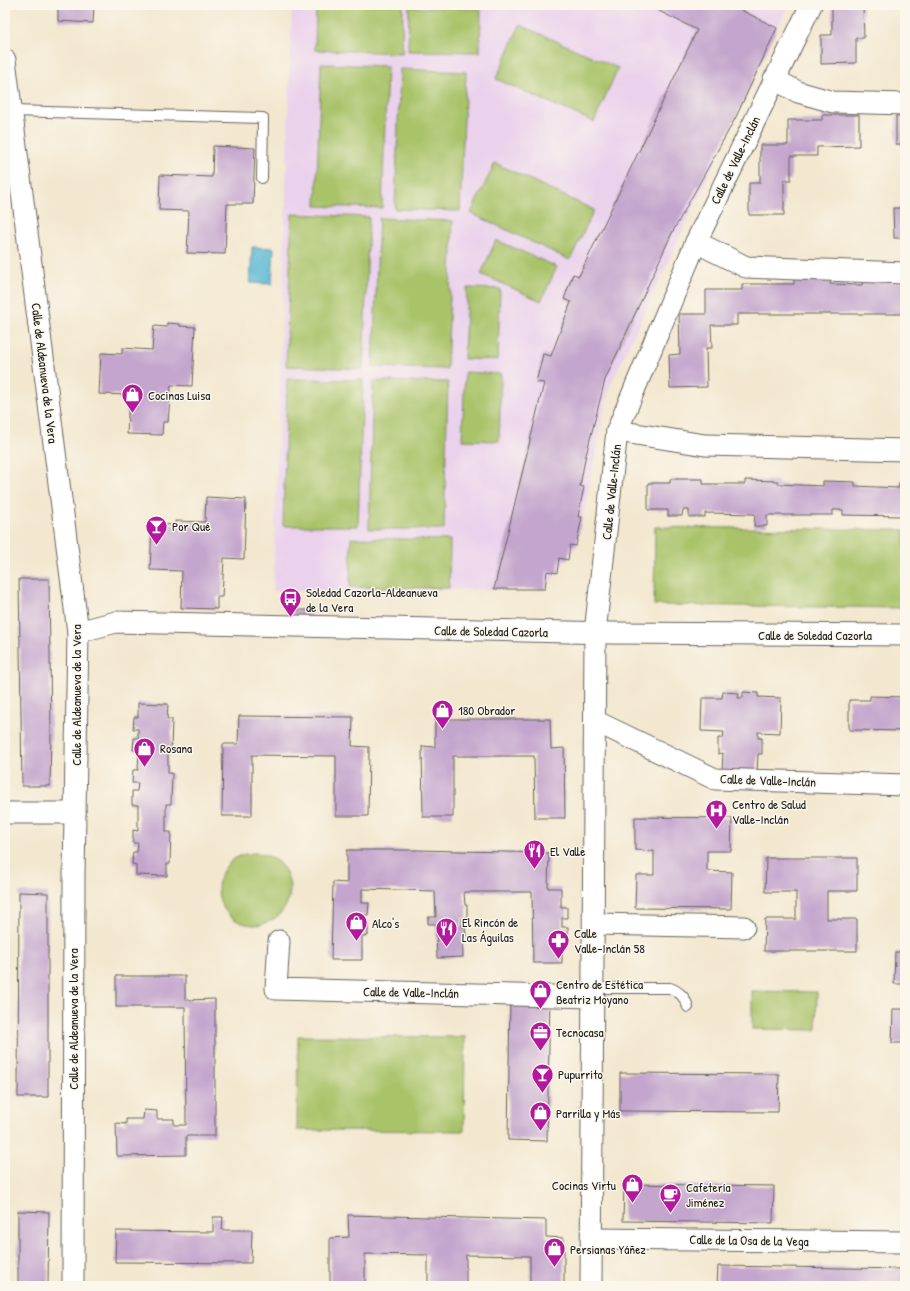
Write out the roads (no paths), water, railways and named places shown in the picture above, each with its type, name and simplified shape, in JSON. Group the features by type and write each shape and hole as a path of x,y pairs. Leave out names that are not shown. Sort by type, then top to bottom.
{"street":[{"name":"Calle de Valle-Inclán","path":"591,1286 595,633 618,431 696,242 811,5"},
{"name":"Calle de Aldeanueva de la Vera","path":"5,60 78,632 75,813 73,1286"},
{"path":"774,79 798,92 833,102 905,104"},
{"path":"696,242 746,267 905,273"},
{"name":"Calle de Valle-Inclán","path":"618,431 705,444 905,450"},
{"name":"Calle de Soledad Cazorla","path":"78,632 116,622 595,633 905,635"},
{"name":"Calle de Valle-Inclán","path":"595,721 715,779 905,785"},
{"path":"5,812 75,813"},
{"path":"594,924 744,926"},
{"name":"Calle de Valle-Inclán","path":"278,940 276,989 594,992"},
{"name":"Calle de la Osa de la Vega","path":"592,1239 905,1242"}],"lane":[{"path":"12,111 263,118 262,178"},
{"path":"594,992 670,988 683,996 688,1007"}],"water":[{"path":"252,247 274,248 272,284 250,283"}],"place":[{"name":"Cocinas Luisa","path":"133,414"},
{"name":"Por Qué","path":"156,546"},
{"name":"Soledad Cazorla-Aldeanueva de la Vera","path":"290,618"},
{"name":"180 Obrador","path":"443,730"},
{"name":"Rosana","path":"145,768"},
{"name":"Centro de Salud Valle-Inclán","path":"716,830"},
{"name":"El Valle","path":"534,870"},
{"name":"Alco's","path":"356,942"},
{"name":"El Rincón de Las Águilas","path":"447,948"},
{"name":"Calle Valle-Inclán 58","path":"558,960"},
{"name":"Centro de Estética Beatriz Moyano","path":"540,1010"},
{"name":"Tecnocasa","path":"540,1052"},
{"name":"Pupurrito","path":"542,1094"},
{"name":"Parrilla y Más","path":"540,1132"},
{"name":"Cocinas Virtu","path":"632,1204"},
{"name":"Cafetería Jiménez","path":"670,1214"},
{"name":"Persianas Yáñez","path":"554,1268"}]}
